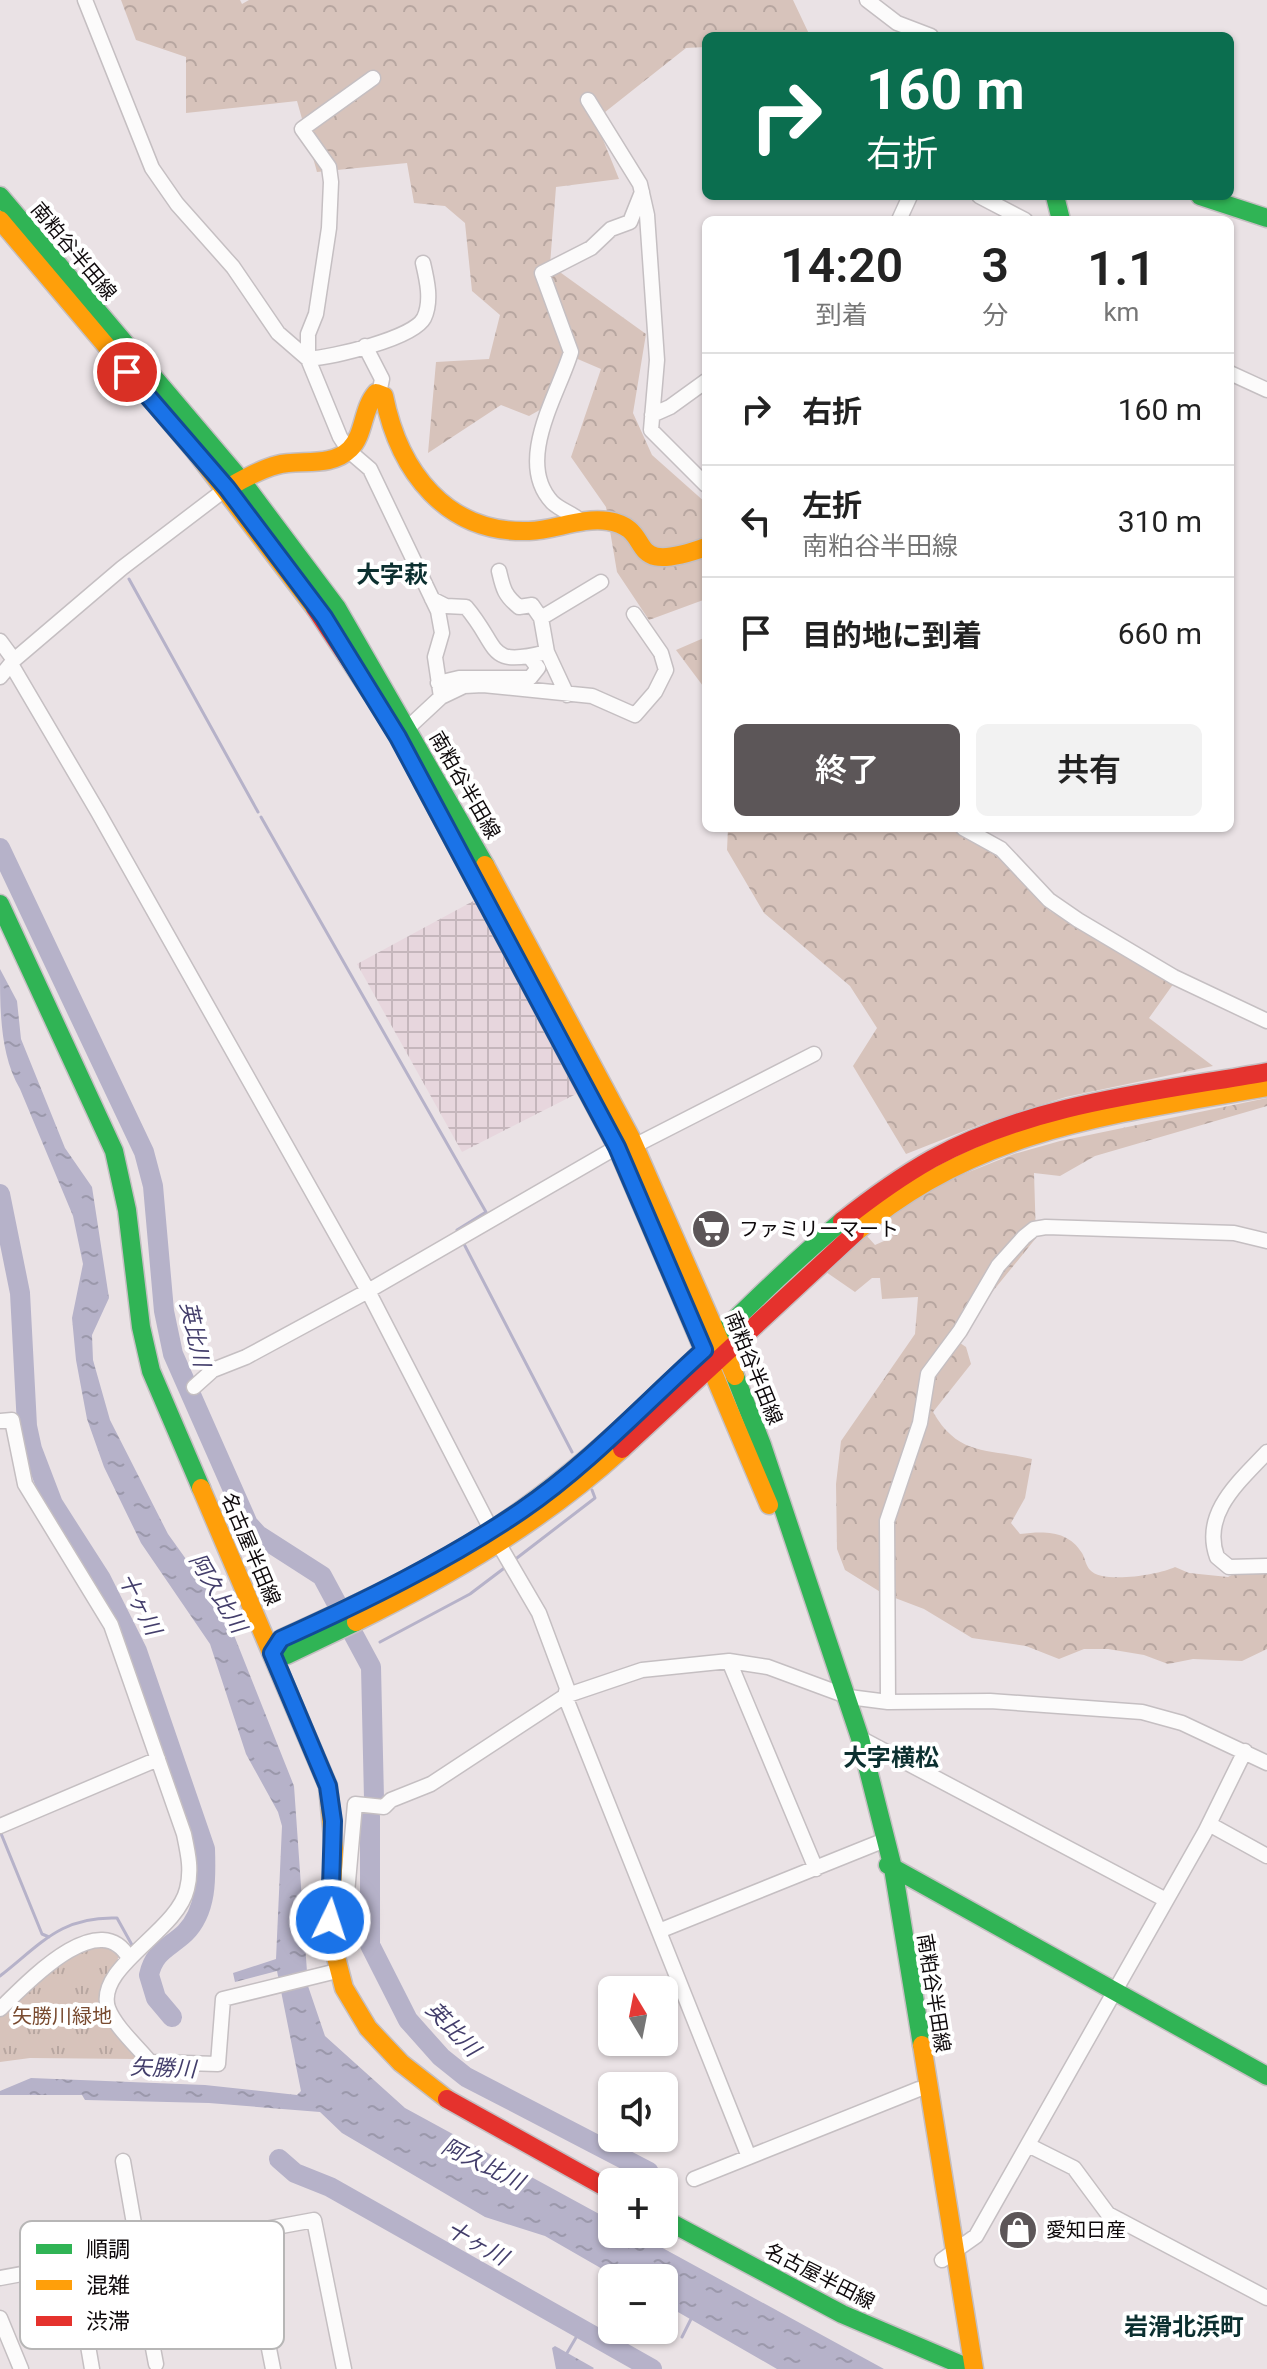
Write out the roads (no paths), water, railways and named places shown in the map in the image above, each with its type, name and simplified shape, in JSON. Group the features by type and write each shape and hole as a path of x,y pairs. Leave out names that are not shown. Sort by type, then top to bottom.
{"main road":[{"name":"南粕谷半田線","path":"0,196 234,484 402,732 626,1146 718,1335"},
{"path":"1212,200 1267,218"},
{"name":"南粕谷半田線","path":"0,220 234,484"},
{"path":"234,484 279,465 318,462 349,451 361,431 369,400 379,394 384,396 390,436 428,493 446,511 475,524 506,530 618,524 648,555 662,561 685,557 702,549"},
{"name":"名古屋半田線","path":"0,904 114,1151 127,1210 141,1327 151,1371 328,1786 333,1821 328,1973 403,2066 436,2092 598,2183"},
{"path":"714,1356 718,1335 830,1230 891,1183 935,1157 1032,1118 1267,1072"},
{"path":"272,1653 287,1655 334,1624 498,1542 569,1494 606,1464 714,1356 859,1228 917,1185 949,1167 1054,1128 1267,1087"},
{"name":"南粕谷半田線","path":"626,1146 714,1356 860,1738 889,1865 966,2368"},
{"name":"南粕谷半田線","path":"845,1694 880,1842 889,1865 919,2089 948,2256"},
{"path":"889,1865 1267,2076"},
{"name":"名古屋半田線","path":"678,2226 842,2314 966,2368"}],"street":[{"path":"85,0 152,168 177,204 233,267 278,333 308,359 331,357 414,329 422,322 428,295 423,263"},
{"path":"867,0 897,23 921,32"},
{"path":"373,78 302,129 329,167 331,182 329,228 316,314 308,334 308,359 328,412 349,451 370,469 442,623 435,657 439,690"},
{"path":"588,100 642,192 647,215 657,360 651,430 702,481"},
{"path":"583,524 551,500 540,472 540,427 571,352 542,273 591,248 611,229 630,222 642,192"},
{"path":"987,200 1017,216"},
{"path":"365,346 382,379 379,394"},
{"path":"1234,375 1267,390"},
{"path":"652,415 670,407 702,384"},
{"path":"0,677 12,662 122,568 234,484"},
{"path":"499,571 501,588 510,600 519,607 532,605 541,618 547,652 567,695"},
{"path":"541,618 601,582"},
{"path":"431,599 446,606 466,607 494,647 507,659 547,652"},
{"path":"439,690 471,685 600,697 635,715 655,692 666,663 634,614"},
{"path":"0,641 368,1291 498,1542 539,1613 567,1688 565,1696 749,2157"},
{"path":"402,732 439,690 459,678 530,678 538,668 529,656"},
{"path":"970,832 1001,849 1049,900 1078,920 1174,977 1267,1021"},
{"path":"194,1387 213,1370 246,1357 368,1291 626,1146 814,1054"},
{"path":"888,1702 887,1521 920,1423 928,1374 960,1331 998,1266 1024,1237 1034,1229 1046,1227 1234,1233 1267,1241"},
{"path":"0,1421 12,1420 25,1484 111,1625 184,1834 190,1866 187,1892 175,1915 137,1954 129,1958 112,1980 107,2006 150,2062 218,2064 223,1999 328,1973"},
{"path":"1267,1452 1223,1500 1213,1540 1217,1557 1229,1567 1267,1566"},
{"path":"729,1661 816,1869"},
{"path":"330,1942 343,1937 355,1804 384,1807 391,1800 431,1784 565,1696 642,1670 729,1661 768,1667 845,1694 888,1702 990,1701 1120,1709 1182,1723 1267,1763"},
{"path":"860,1738 1166,1900"},
{"path":"948,2256 976,2236 1209,1824 1245,1751"},
{"path":"0,1826 158,1759"},
{"path":"1209,1824 1267,1856"},
{"path":"659,1931 880,1842"},
{"path":"0,2009 63,1953 92,1940 108,1941 129,1958"},
{"path":"694,2179 919,2089"},
{"path":"1028,2145 1074,2168 1108,2214 1267,2298"},
{"path":"123,2161 132,2221"},
{"path":"284,2225 314,2220 344,2369"},
{"path":"0,2278 20,2274"},
{"path":"0,2318 21,2369"},
{"path":"89,2349 92,2369"},
{"path":"153,2349 156,2364"},
{"path":"269,2349 273,2369"}],"water":[{"name":"阿久比川","path":"0,969 17,1001 21,1039 65,1148 92,1187 109,1298 92,1335 93,1360 110,1420 168,1534 226,1615 294,1786 308,1986 325,2036 405,2108 598,2213 598,2248 663,2248 884,2369 777,2369 678,2312 678,2264 598,2264 598,2266 545,2236 485,2217 342,2133 320,2112 209,2103 85,2100 82,2095 0,2095 0,2091 31,2078 205,2085 297,2095 301,2091 277,1971 235,1982 233,1973 276,1959 282,1826 278,1812 246,1754 210,1644 141,1543 104,1467 87,1419 72,1318 83,1264 73,1216 13,1076 1,1016"},
{"path":"555,2346 594,2368 556,2369 552,2348"}],"waterway":[{"path":"129,579 258,812"},
{"path":"261,817 486,1212 457,1230"},
{"name":"英比川","path":"0,848 144,1152 153,1186 164,1311 173,1354 248,1524 258,1535 322,1576 371,1667 374,1799"},
{"name":"十ヶ川","path":"0,1194 20,1293 27,1426 32,1449 53,1504 101,1579 137,1651 205,1849 205,1883 198,1915 185,1933 158,1955 149,1975 156,1998 172,2017"},
{"path":"464,1244 572,1452"},
{"path":"513,1561 595,1498 592,1490"},
{"path":"380,1642 470,1594 507,1566"},
{"name":"英比川","path":"370,1816 370,1945 408,2020 441,2057 466,2077 641,2168"},
{"path":"0,1831 42,1934 49,1937"},
{"path":"0,1976 53,1934 81,1922 117,1918 132,1945"},
{"name":"十ヶ川","path":"279,2159 295,2173 330,2187 652,2369"},
{"path":"682,2337 691,2319"},
{"path":"567,2353 581,2329"}],"place":[{"name":"ファミリーマート","path":"711,1229"},
{"name":"愛知日産","path":"1018,2230"}],"district":[{"name":"大字萩","path":"392,575"},
{"name":"大字横松","path":"891,1758"},
{"name":"岩滑北浜町","path":"1184,2327"}],"park label":[{"name":"矢勝川緑地","path":"62,2016"}],"water label":[{"name":"矢勝川","path":"163,2068"}]}
